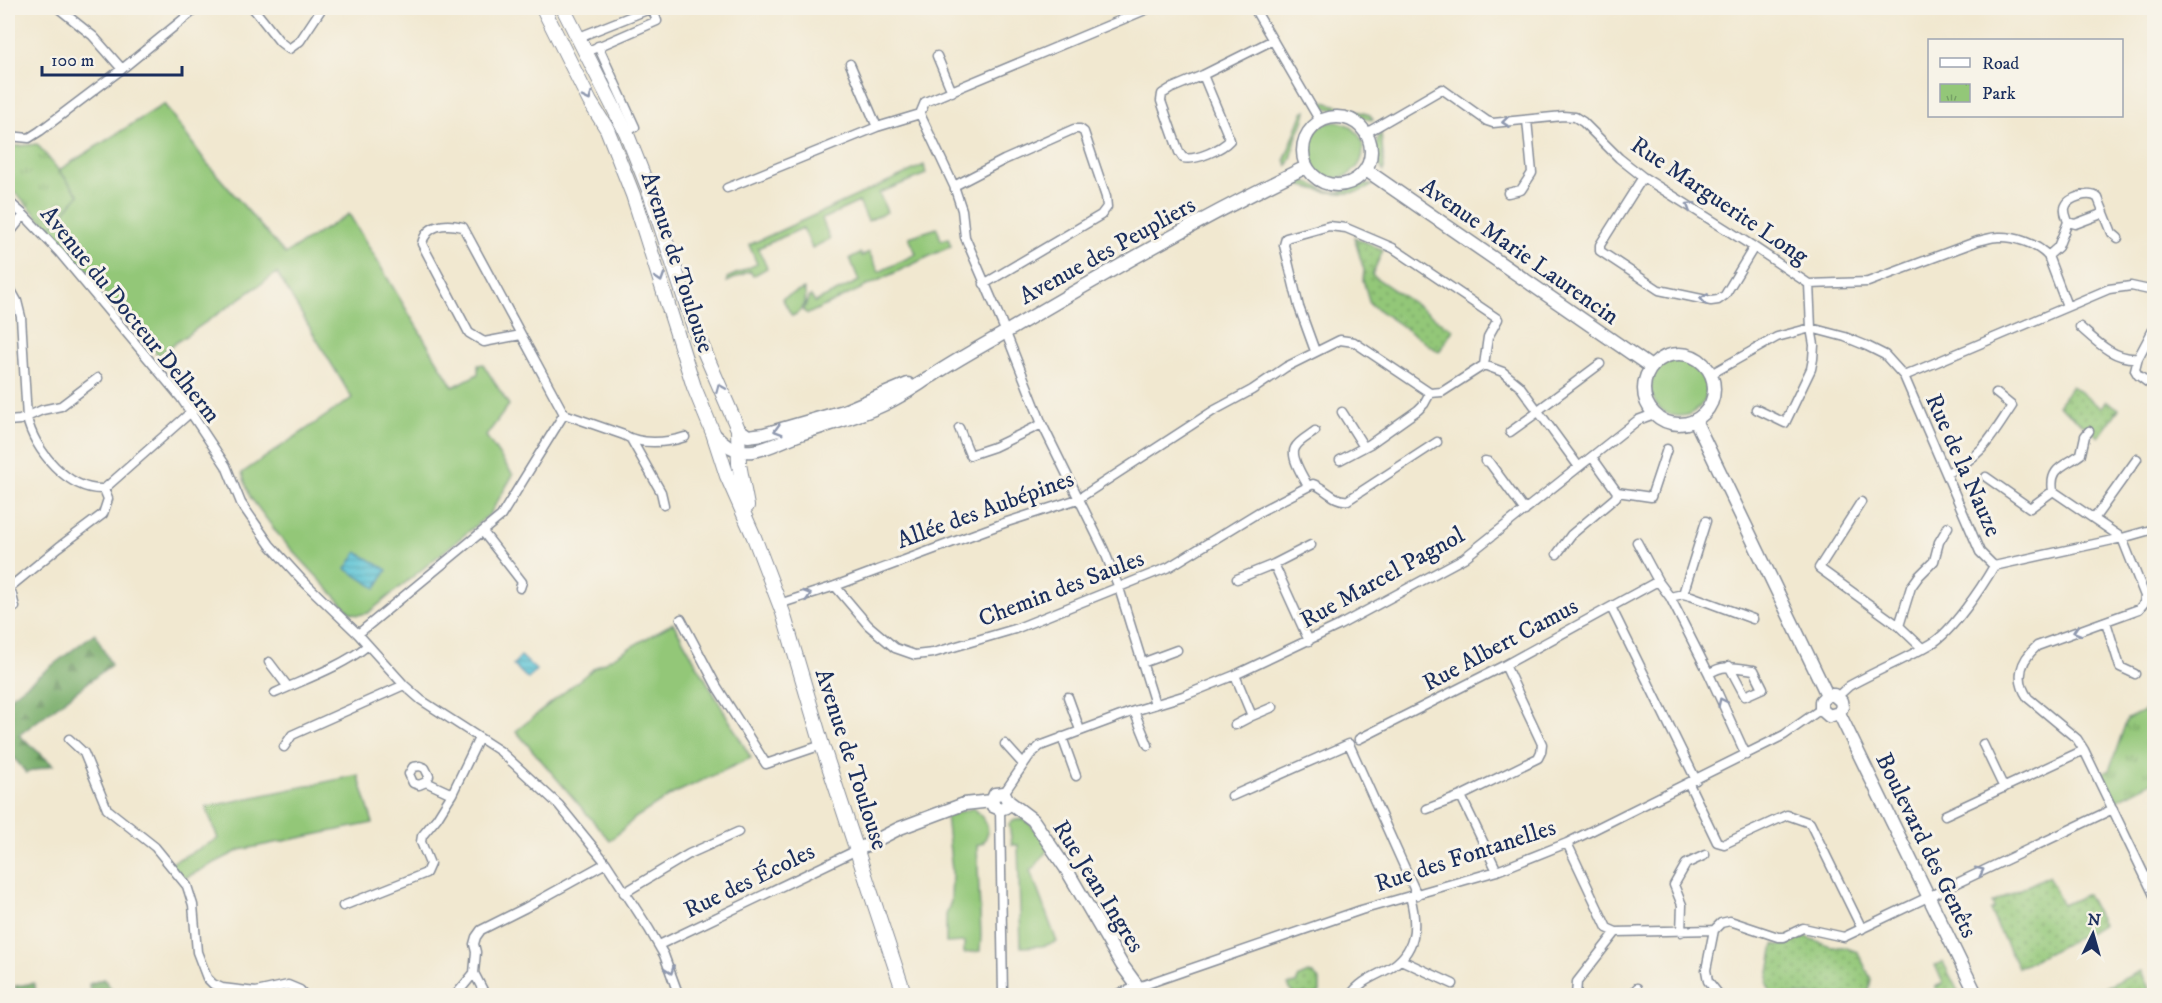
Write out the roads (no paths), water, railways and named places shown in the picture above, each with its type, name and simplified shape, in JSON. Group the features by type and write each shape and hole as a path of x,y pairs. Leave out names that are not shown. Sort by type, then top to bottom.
{"main road":[{"name":"Avenue de Toulouse","path":"543,8 622,164 644,226 694,387 713,433 736,443"},
{"name":"Avenue de Toulouse","path":"563,8 576,38 592,49 630,130 695,330 736,443 727,476 754,537 779,604 822,745 905,996"},
{"path":"554,30 565,38 576,38 569,51 571,62"}],"street":[{"path":"58,8 93,36 122,69"},
{"path":"8,136 29,138 40,131 197,8"},
{"path":"253,8 280,42 289,49 300,41 322,8"},
{"path":"576,38 652,8 657,21 592,49"},
{"path":"727,188 877,127 920,114 926,102 1150,8"},
{"path":"1254,8 1320,121"},
{"path":"1203,75 1230,140 1223,147 1189,160 1183,158 1179,152 1161,101 1162,94 1273,40"},
{"path":"937,56 952,92"},
{"path":"850,64 877,127"},
{"name":"Rue Marguerite Long","path":"1366,133 1442,89 1487,122 1575,117 1583,122 1618,158 1643,177 1809,284"},
{"path":"920,114 954,186 962,210 965,237 1042,424 1104,550 1119,588 1155,704"},
{"path":"1334,117 1347,118 1356,122 1366,133 1370,141 1371,158 1366,170 1349,183 1337,186 1318,181 1306,167 1302,154 1303,143 1308,132 1320,121 1334,117"},
{"path":"1508,193 1521,190 1532,172 1527,120"},
{"path":"954,186 1004,160 1074,129 1080,129 1084,132 1106,197 1107,207 1101,215 984,284"},
{"name":"Avenue des Peupliers","path":"736,443 751,451 766,448 796,435 858,416 909,392 932,375 1005,332 1188,228 1306,167"},
{"name":"Avenue Marie Laurencin","path":"1366,170 1651,367"},
{"path":"1643,177 1600,245 1600,251 1627,271 1659,290 1711,301 1718,300 1725,295 1754,247"},
{"path":"2048,256 2058,247 2068,222 2064,212 2065,206 2089,194 2098,198 2112,233 2118,238"},
{"name":"Avenue du Docteur Delherm","path":"8,201 59,252 191,412 225,466 248,516 270,546 358,634 404,685 421,700 500,751 559,805 606,863 659,945 679,996"},
{"path":"2068,222 2075,224 2104,213"},
{"path":"8,236 24,215"},
{"path":"521,335 484,342 469,333 422,244 424,236 430,229 447,224 462,227 521,335 564,414 631,439 671,442 685,437"},
{"path":"1315,351 1299,307 1284,245 1286,238 1329,226 1346,228 1393,248 1498,319 1488,337 1484,365 1442,392 1430,393 1418,410 1364,447 1340,460"},
{"path":"1756,410 1785,423 1811,369 1814,345 1809,284 1868,282 1997,237 2024,242 2043,251 2048,256 2067,306"},
{"path":"8,285 18,301 21,317 27,418 30,432 65,477 88,487 104,489 199,405"},
{"path":"1711,374 1777,338 1811,328 1845,337 1876,350 1896,365 1904,375 2109,289 2131,286 2154,291"},
{"path":"2080,327 2111,352 2129,359 2138,358"},
{"path":"2154,328 2138,358 2135,370 2154,387"},
{"name":"Allée des Aubépines","path":"779,604 835,586 1007,522 1078,499 1213,411 1315,351 1340,340 1354,342 1430,393"},
{"path":"1675,353 1698,358 1707,366 1711,374 1714,387 1713,398 1706,411 1688,423 1673,424 1664,421 1654,414 1645,399 1644,383 1651,367 1662,358 1675,353"},
{"path":"1510,432 1599,364"},
{"path":"1484,365 1503,372 1519,385 1579,467"},
{"name":"Rue de la Nauze","path":"1904,375 1980,552 1994,566"},
{"path":"8,421 27,418 42,410 61,406 98,378"},
{"path":"1947,472 1967,464 1987,444 2012,406 1996,393"},
{"path":"1342,412 1364,447"},
{"path":"358,634 501,516 564,414"},
{"name":"Rue Marcel Pagnol","path":"1001,801 1023,765 1040,746 1134,711 1184,696 1235,675 1309,641 1464,558 1638,420 1654,414"},
{"path":"1695,420 1832,695 1842,705 1839,713 1829,716 1821,709 1821,701 1832,695 1922,648 1932,644 1945,633 1984,584 1994,566 2154,529"},
{"path":"959,428 970,454 994,447 1042,424"},
{"path":"1315,431 1295,447 1296,462 1308,486 1313,484 1320,486 1338,500 1348,500 1437,442"},
{"path":"2089,431 2085,436 2080,454 2056,470 2052,482 2053,491 2122,538 2145,596 2144,603 2139,609 2037,646 2029,653 2020,671 2023,690 2028,698 2077,739 2084,750 2154,895"},
{"path":"631,439 661,492 664,505"},
{"path":"1592,457 1617,492 1651,497 1667,449"},
{"path":"2094,519 2137,459"},
{"path":"1485,460 1490,462 1525,511"},
{"path":"1986,477 2030,508 2053,491"},
{"name":"Chemin des Saules","path":"835,586 881,637 895,648 915,655 958,646 1015,629 1169,567 1259,512 1308,486"},
{"path":"15,607 10,587 58,547 103,514 108,499 104,489"},
{"path":"1557,554 1571,535 1616,497 1617,492"},
{"path":"1861,502 1819,568 1899,626 1922,648"},
{"path":"1683,594 1706,521"},
{"path":"1899,626 1911,587 1934,561 1939,542 1948,527"},
{"path":"483,532 522,582 520,588"},
{"path":"1637,542 1658,581 1670,597 1746,755"},
{"path":"1237,579 1274,564 1311,545"},
{"path":"1274,564 1309,641"},
{"name":"Rue Albert Camus","path":"1359,739 1505,665 1658,581"},
{"path":"1670,597 1683,594 1754,619"},
{"path":"1611,607 1692,782 1717,842 1724,844 1787,814 1810,823 1862,929"},
{"path":"681,619 710,673 766,764 822,745"},
{"path":"2106,622 2120,667 2135,674"},
{"path":"275,693 370,649"},
{"path":"1142,663 1177,650"},
{"path":"269,662 288,687"},
{"path":"1427,809 1461,796 1538,758 1542,752 1542,744 1505,665"},
{"path":"1709,674 1715,669 1729,666"},
{"path":"1235,675 1252,716"},
{"path":"284,747 292,735 404,685"},
{"path":"1068,697 1080,730"},
{"path":"1235,725 1273,706"},
{"name":"Rue des Fontanelles","path":"1112,996 1309,927 1497,871 1567,843 1784,735 1821,709"},
{"path":"1134,711 1148,745"},
{"name":"Boulevard des Genêts","path":"1839,713 1977,996"},
{"path":"1062,737 1076,776"},
{"path":"343,906 426,873 430,864 421,842 422,836 438,818 452,794 479,738"},
{"path":"69,739 84,753 107,809 155,847 187,886 193,905 196,952 207,978 222,988 256,992 288,985 300,990 305,996"},
{"path":"1005,744 1023,765"},
{"path":"1232,796 1348,744 1413,896 1415,914 1413,938 1401,960 1366,979 1350,996"},
{"path":"1983,744 2004,788"},
{"path":"1945,815 2084,750"},
{"path":"426,782 452,794"},
{"path":"1461,796 1497,871"},
{"path":"855,846 881,838 900,828 963,804 1001,801 1004,996"},
{"name":"Rue Jean Ingres","path":"1001,801 1033,820 1065,867 1122,965 1138,987 1150,996"},
{"path":"1720,996 1708,981 1706,970 1714,930 1721,923 1730,921 1784,937 1803,928 1844,938 2113,808"},
{"path":"624,893 689,854 738,832"},
{"path":"1567,843 1607,928 1616,932 1714,930"},
{"name":"Rue des Écoles","path":"659,945 855,846"},
{"path":"1681,932 1682,905 1674,885 1686,864 1705,855"},
{"path":"455,996 474,973 476,959 474,944 481,930 606,863"},
{"path":"1576,996 1577,982 1616,932"},
{"path":"1401,960 1453,984"},
{"path":"474,973 486,996"}],"water":[{"path":"357,552 387,570 376,588 346,569"},
{"path":"521,656 536,670 528,679 513,665"}]}
